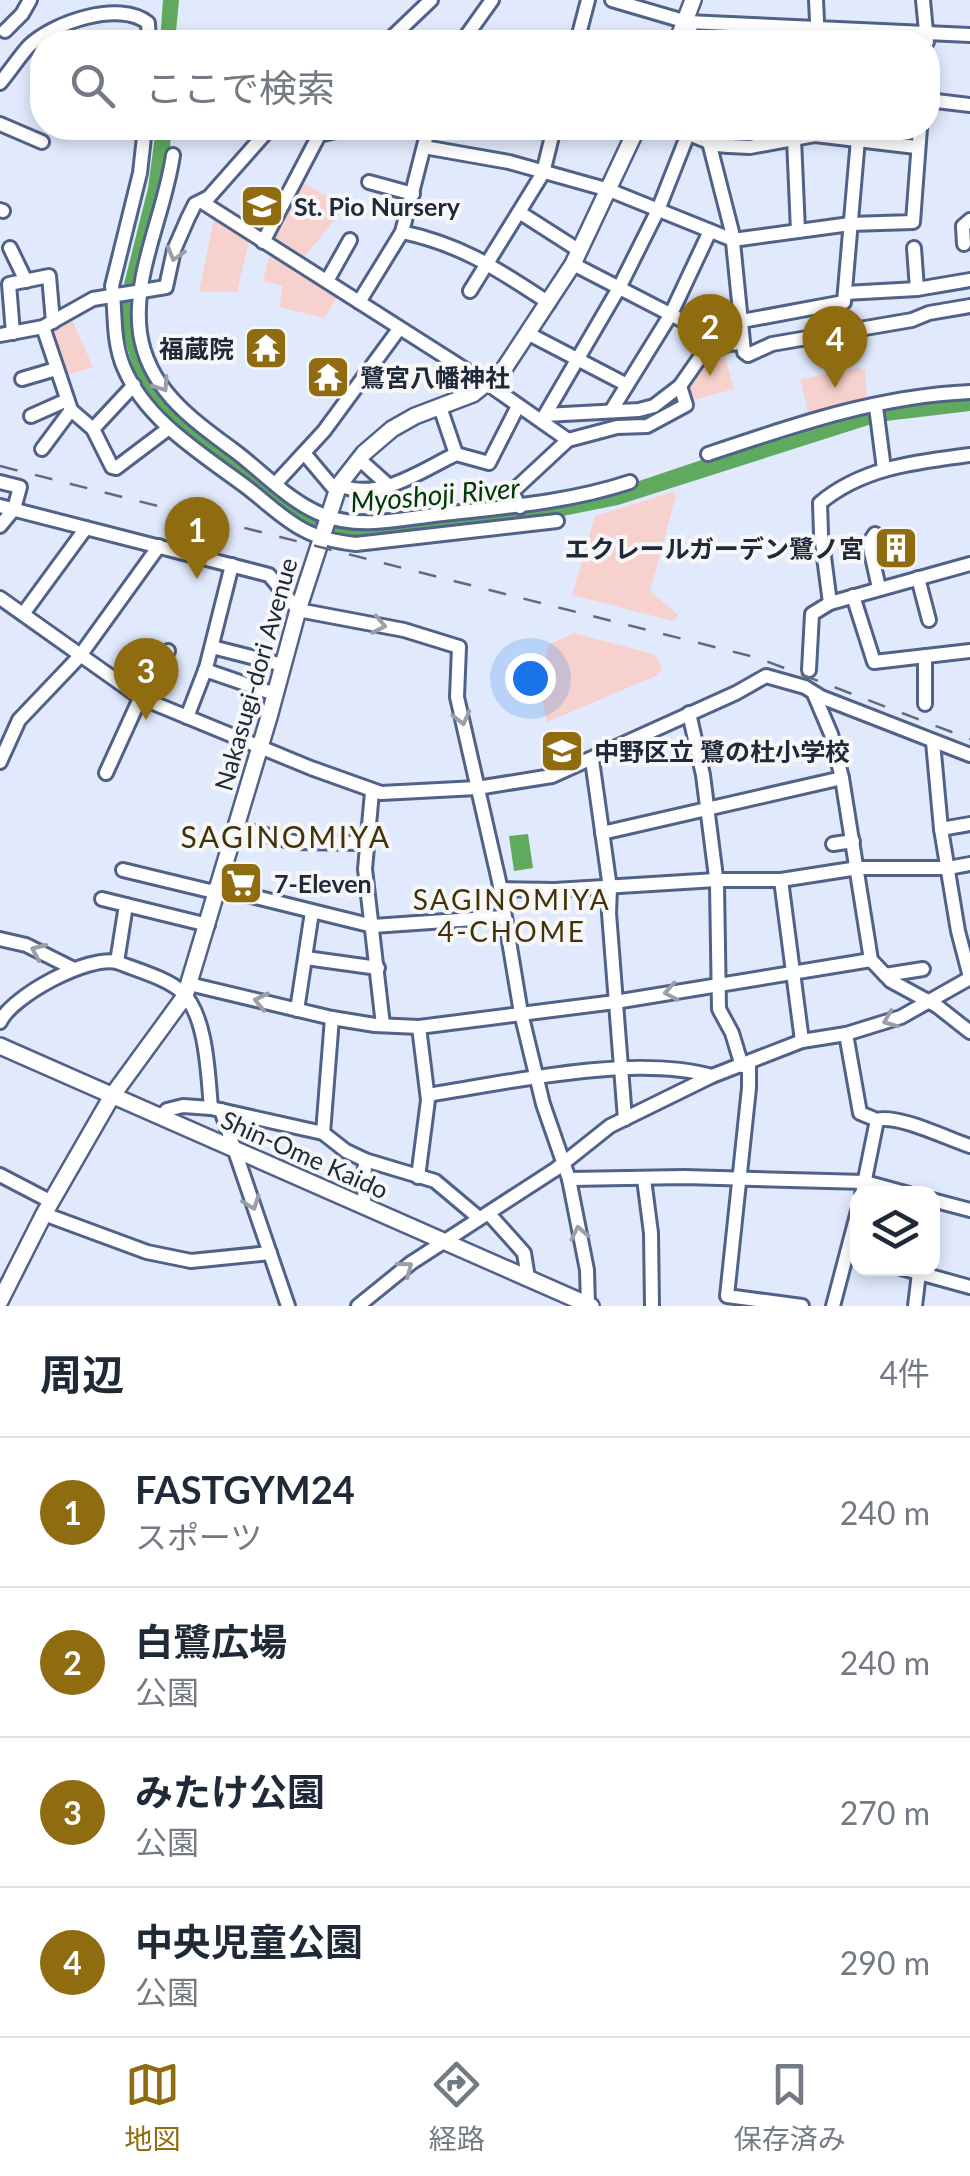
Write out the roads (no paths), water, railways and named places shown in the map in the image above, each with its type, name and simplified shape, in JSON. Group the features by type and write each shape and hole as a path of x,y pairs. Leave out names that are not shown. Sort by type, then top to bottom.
{"main road":[{"path":"683,30 693,0"},
{"name":"Nakasugi-dori Avenue","path":"0,1300 6,1276 45,1207 112,1096 187,990 237,828 321,526 337,488 359,459 392,429 488,384 504,369 577,257 632,140"},
{"name":"Shin-Ome Kaido","path":"0,1046 589,1306"}],"street":[{"path":"0,83 29,47 2,29 22,14 30,0"},
{"path":"400,30 431,0"},
{"path":"471,30 492,0"},
{"path":"580,30 588,0"},
{"path":"612,0 687,22 768,30"},
{"path":"816,0 818,30"},
{"path":"923,0 926,30"},
{"path":"52,30 73,14 118,8 143,16 148,30"},
{"path":"687,22 690,30"},
{"path":"940,37 970,36"},
{"path":"940,101 970,105"},
{"path":"0,124 30,137"},
{"path":"37,140 42,142"},
{"path":"144,140 140,172 112,286 119,297 113,323 118,351 134,386 169,428 294,524 374,522 520,506 630,482"},
{"path":"169,428 116,468 94,429 69,404 56,368 48,325 48,276 10,284 7,334 48,325 94,299 166,286 178,239 195,204 202,202 259,140"},
{"path":"263,242 316,140"},
{"path":"360,302 402,232 427,140"},
{"path":"470,291 542,173 551,140"},
{"path":"543,418 620,288 658,210 686,140"},
{"path":"704,140 750,147 788,140"},
{"path":"728,140 730,146"},
{"path":"794,140 798,231"},
{"path":"742,321 844,302 858,140"},
{"path":"871,140 916,147"},
{"path":"424,147 509,162 609,190 733,240 850,224 913,222 917,140"},
{"path":"709,142 733,240 744,352 748,355 772,344 970,306"},
{"path":"172,155 165,198 139,293 140,334 148,363 161,385 190,418 276,483 321,526 356,544 556,521"},
{"path":"369,182 412,194"},
{"path":"202,202 518,406 543,418 568,440"},
{"path":"519,212 620,288 728,344"},
{"path":"964,244 963,226 970,220"},
{"path":"611,411 671,314 710,230"},
{"path":"402,232 454,245 548,303"},
{"path":"327,281 350,240"},
{"path":"10,248 26,281"},
{"path":"914,248 917,289"},
{"path":"845,293 917,289 970,280"},
{"path":"276,483 304,454 399,329"},
{"path":"529,334 627,385"},
{"path":"543,418 654,406 680,386 700,356 728,344 743,343"},
{"path":"22,379 56,368"},
{"path":"94,429 134,386"},
{"path":"520,506 512,492 568,440 665,419 686,406 680,386"},
{"path":"708,454 875,402 970,392"},
{"path":"32,416 69,404"},
{"path":"42,450 69,404"},
{"path":"304,454 337,488 367,493 433,470 456,454 489,462 518,406"},
{"path":"876,407 884,468"},
{"path":"440,408 456,454"},
{"path":"830,602 820,503 884,468 970,455"},
{"path":"359,459 389,486"},
{"path":"0,482 20,487 0,526"},
{"path":"7,507 269,575 298,610 404,630 459,648 457,697 500,889 520,1013 536,1078 569,1179 587,1270 589,1306"},
{"path":"23,614 86,528"},
{"path":"875,534 869,543 879,588"},
{"path":"0,762 19,720 79,656 160,546"},
{"path":"809,670 812,614 830,602 970,564"},
{"path":"187,717 212,647 232,565"},
{"path":"918,578 929,620"},
{"path":"854,596 874,662 970,651"},
{"path":"0,598 141,698 372,792 477,788 552,776 766,676 805,687 970,756"},
{"path":"212,647 283,665"},
{"path":"106,773 168,651"},
{"path":"925,656 925,704"},
{"path":"205,670 275,694"},
{"path":"814,694 842,778 871,960 885,975 937,1006 970,1032"},
{"path":"689,713 716,880 719,1009 746,1064 727,1296 802,1306"},
{"path":"358,1306 444,1242 564,1163 610,1126 712,1076 802,1041 846,1034 900,1017 970,977 941,828 933,742"},
{"path":"592,760 610,888 625,1118"},
{"path":"602,833 842,778"},
{"path":"372,792 365,843 383,1026"},
{"path":"941,828 970,824"},
{"path":"237,828 294,842 365,843"},
{"path":"832,844 854,841"},
{"path":"500,889 781,880 858,868 948,868 970,864"},
{"path":"123,870 210,891 218,888 373,926 503,917"},
{"path":"781,880 802,1041"},
{"path":"102,899 208,925"},
{"path":"116,962 126,905"},
{"path":"297,1010 312,912"},
{"path":"0,938 74,969"},
{"path":"306,958 378,968"},
{"path":"0,1022 5,1012 74,969 106,959 180,990 383,1026 419,1027 615,1002 871,960"},
{"path":"885,975 923,968"},
{"path":"187,990 203,1042 216,1109 288,1306"},
{"path":"323,1133 332,1018"},
{"path":"418,1176 428,1095 419,1027"},
{"path":"846,1034 860,1113 877,1120 899,1121 970,1146"},
{"path":"428,1095 620,1070 694,1071 712,1076"},
{"path":"161,1117 168,1110 183,1106 216,1109 323,1133 346,1152 441,1184 524,1253 528,1278"},
{"path":"863,1186 877,1120"},
{"path":"364,1207 366,1160"},
{"path":"0,1176 45,1207 131,1247 191,1261 270,1253"},
{"path":"644,1178 651,1234 652,1306"},
{"path":"569,1179 739,1178 850,1187"},
{"path":"940,1202 970,1210"},
{"path":"833,1306 850,1261"},
{"path":"915,1306 919,1276"},
{"path":"930,1276 970,1287"}],"railway":[{"path":"0,466 758,658 970,739"}],"place":[{"name":"St. Pio Nursery","path":"262,206"},
{"name":"福蔵院","path":"266,348"},
{"name":"白鷺広場","path":"710,376"},
{"name":"鷺宮八幡神社","path":"328,377"},
{"name":"中央児童公園","path":"835,388"},
{"name":"エクレールガーデン鷺ノ宮","path":"896,548"},
{"name":"FASTGYM24","path":"197,579"},
{"name":"みたけ公園","path":"146,720"},
{"name":"中野区立 鷺の杜小学校","path":"562,751"},
{"name":"7-Eleven","path":"241,883"}],"district":[{"name":"SAGINOMIYA","path":"286,836"},
{"name":"SAGINOMIYA 4-CHOME","path":"512,915"}],"water label":[{"name":"Myoshoji River","path":"435,494"}]}
